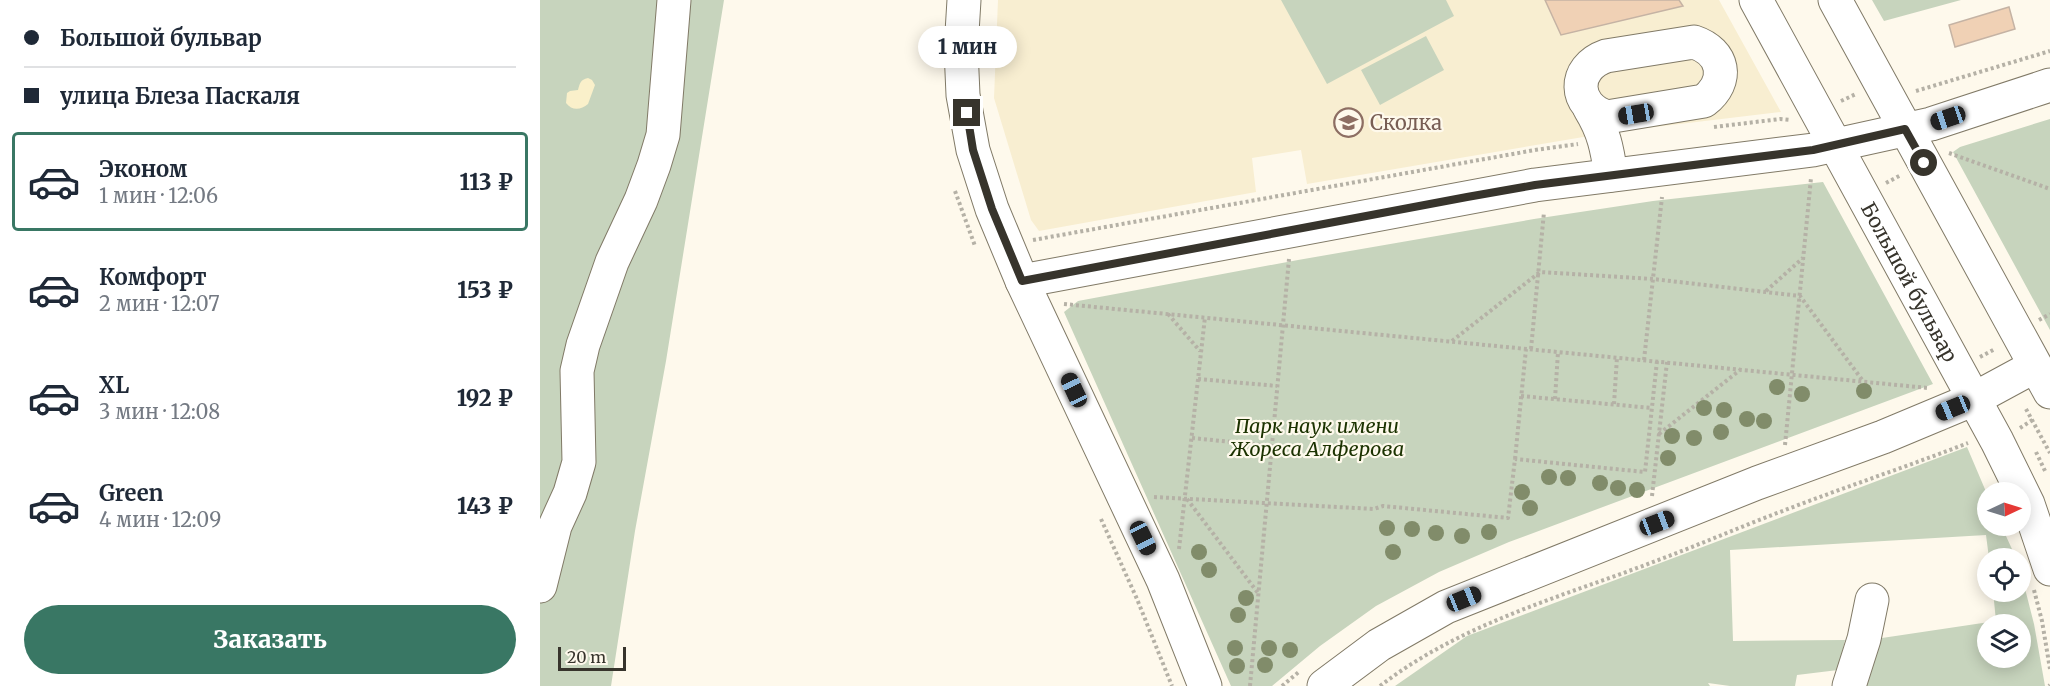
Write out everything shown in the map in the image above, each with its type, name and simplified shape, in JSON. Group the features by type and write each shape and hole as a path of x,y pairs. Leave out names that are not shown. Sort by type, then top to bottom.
{"street":[{"path":"540,586 555,526 570,493 579,462 577,371 583,345 612,262 648,183 663,135 674,0"},
{"path":"964,0 961,49 963,95 973,150 992,209 1022,281 1163,580 1205,686"},
{"name":"Большой бульвар","path":"1756,0 1959,369 2028,504 2042,579"},
{"path":"1324,686 1378,645 1446,606 1757,483 1883,437 1974,399 2043,379 2029,328 1924,163 1835,0"},
{"path":"1022,281 1467,197 1611,175 1813,150 1931,124 2050,85"},
{"path":"1590,109 1602,127 1611,175"},
{"path":"1849,686 1864,639 1872,600"}],"path":[{"path":"1914,92 2050,51"},
{"path":"1710,128 1780,119 1797,121"},
{"path":"1032,241 1535,150 1605,141"},
{"path":"1863,195 1946,151 2050,189"},
{"path":"1785,445 1811,177"},
{"path":"1644,360 1662,193"},
{"path":"1152,497 1374,509 1383,506 1508,518 1521,396 1539,272 1544,212"},
{"path":"1250,686 1289,256"},
{"path":"1765,291 1803,258"},
{"path":"1452,341 1539,272 1653,279 1800,296 1863,381"},
{"path":"1057,303 1931,388"},
{"path":"1168,314 1201,351"},
{"path":"1959,369 2050,314"},
{"path":"1179,554 1204,317"},
{"path":"1555,399 1558,352"},
{"path":"1614,404 1617,357"},
{"path":"1515,459 1645,472 1657,361"},
{"path":"1652,496 1667,362"},
{"path":"1659,434 1741,369"},
{"path":"1198,379 1277,386"},
{"path":"1521,396 1652,408"},
{"path":"1192,438 1272,446"},
{"path":"1380,686 1403,669 1467,632 1972,442"},
{"path":"1186,498 1259,593"},
{"path":"2042,579 2042,621 2050,669"}],"shaded area":[{"name":"Сколка","path":"998,0 1719,0 1781,112 1613,132 1307,184 1301,150 1252,158 1256,192 1039,231 1031,220 994,98"}],"green space":[{"path":"540,0 724,0 611,686 540,686"},
{"path":"1281,0 1446,0 1454,16 1327,84"},
{"path":"1872,0 1961,0 1884,21"},
{"path":"1426,36 1444,70 1380,105 1361,70"},
{"path":"2050,119 2050,330 1953,152 1960,147"},
{"name":"Парк наук имени Жореса Алферова","path":"1823,182 1933,384 1509,542 1439,572 1376,606 1320,646 1272,686 1231,686 1064,312 1078,301 1534,219 1653,201"},
{"path":"1967,447 1982,482 1977,482 1977,536 1730,550 1733,641 1845,640 1838,670 1797,675 1795,686 1730,686 1708,683 1710,686 1395,686 1467,636"},
{"path":"1986,536 2006,536 2011,548 1988,548"},
{"path":"1994,602 2028,602 2034,624 2045,686 1866,686 1882,638 1977,624 1977,668 2031,668 2031,614 1995,614"}],"sand":[{"path":"588,78 595,85 588,104 582,108 571,107 566,103 567,93 578,90 581,82"}],"building":[{"path":"1545,0 1679,0 1683,6 1561,35"},
{"path":"2009,7 2015,29 1955,47 1949,25"}],"place":[{"name":"Сколка","path":"1349,122"}],"route":[{"path":"967,113 973,150 992,209 1022,281 1535,185 1813,150 1905,129 1924,163"}]}
